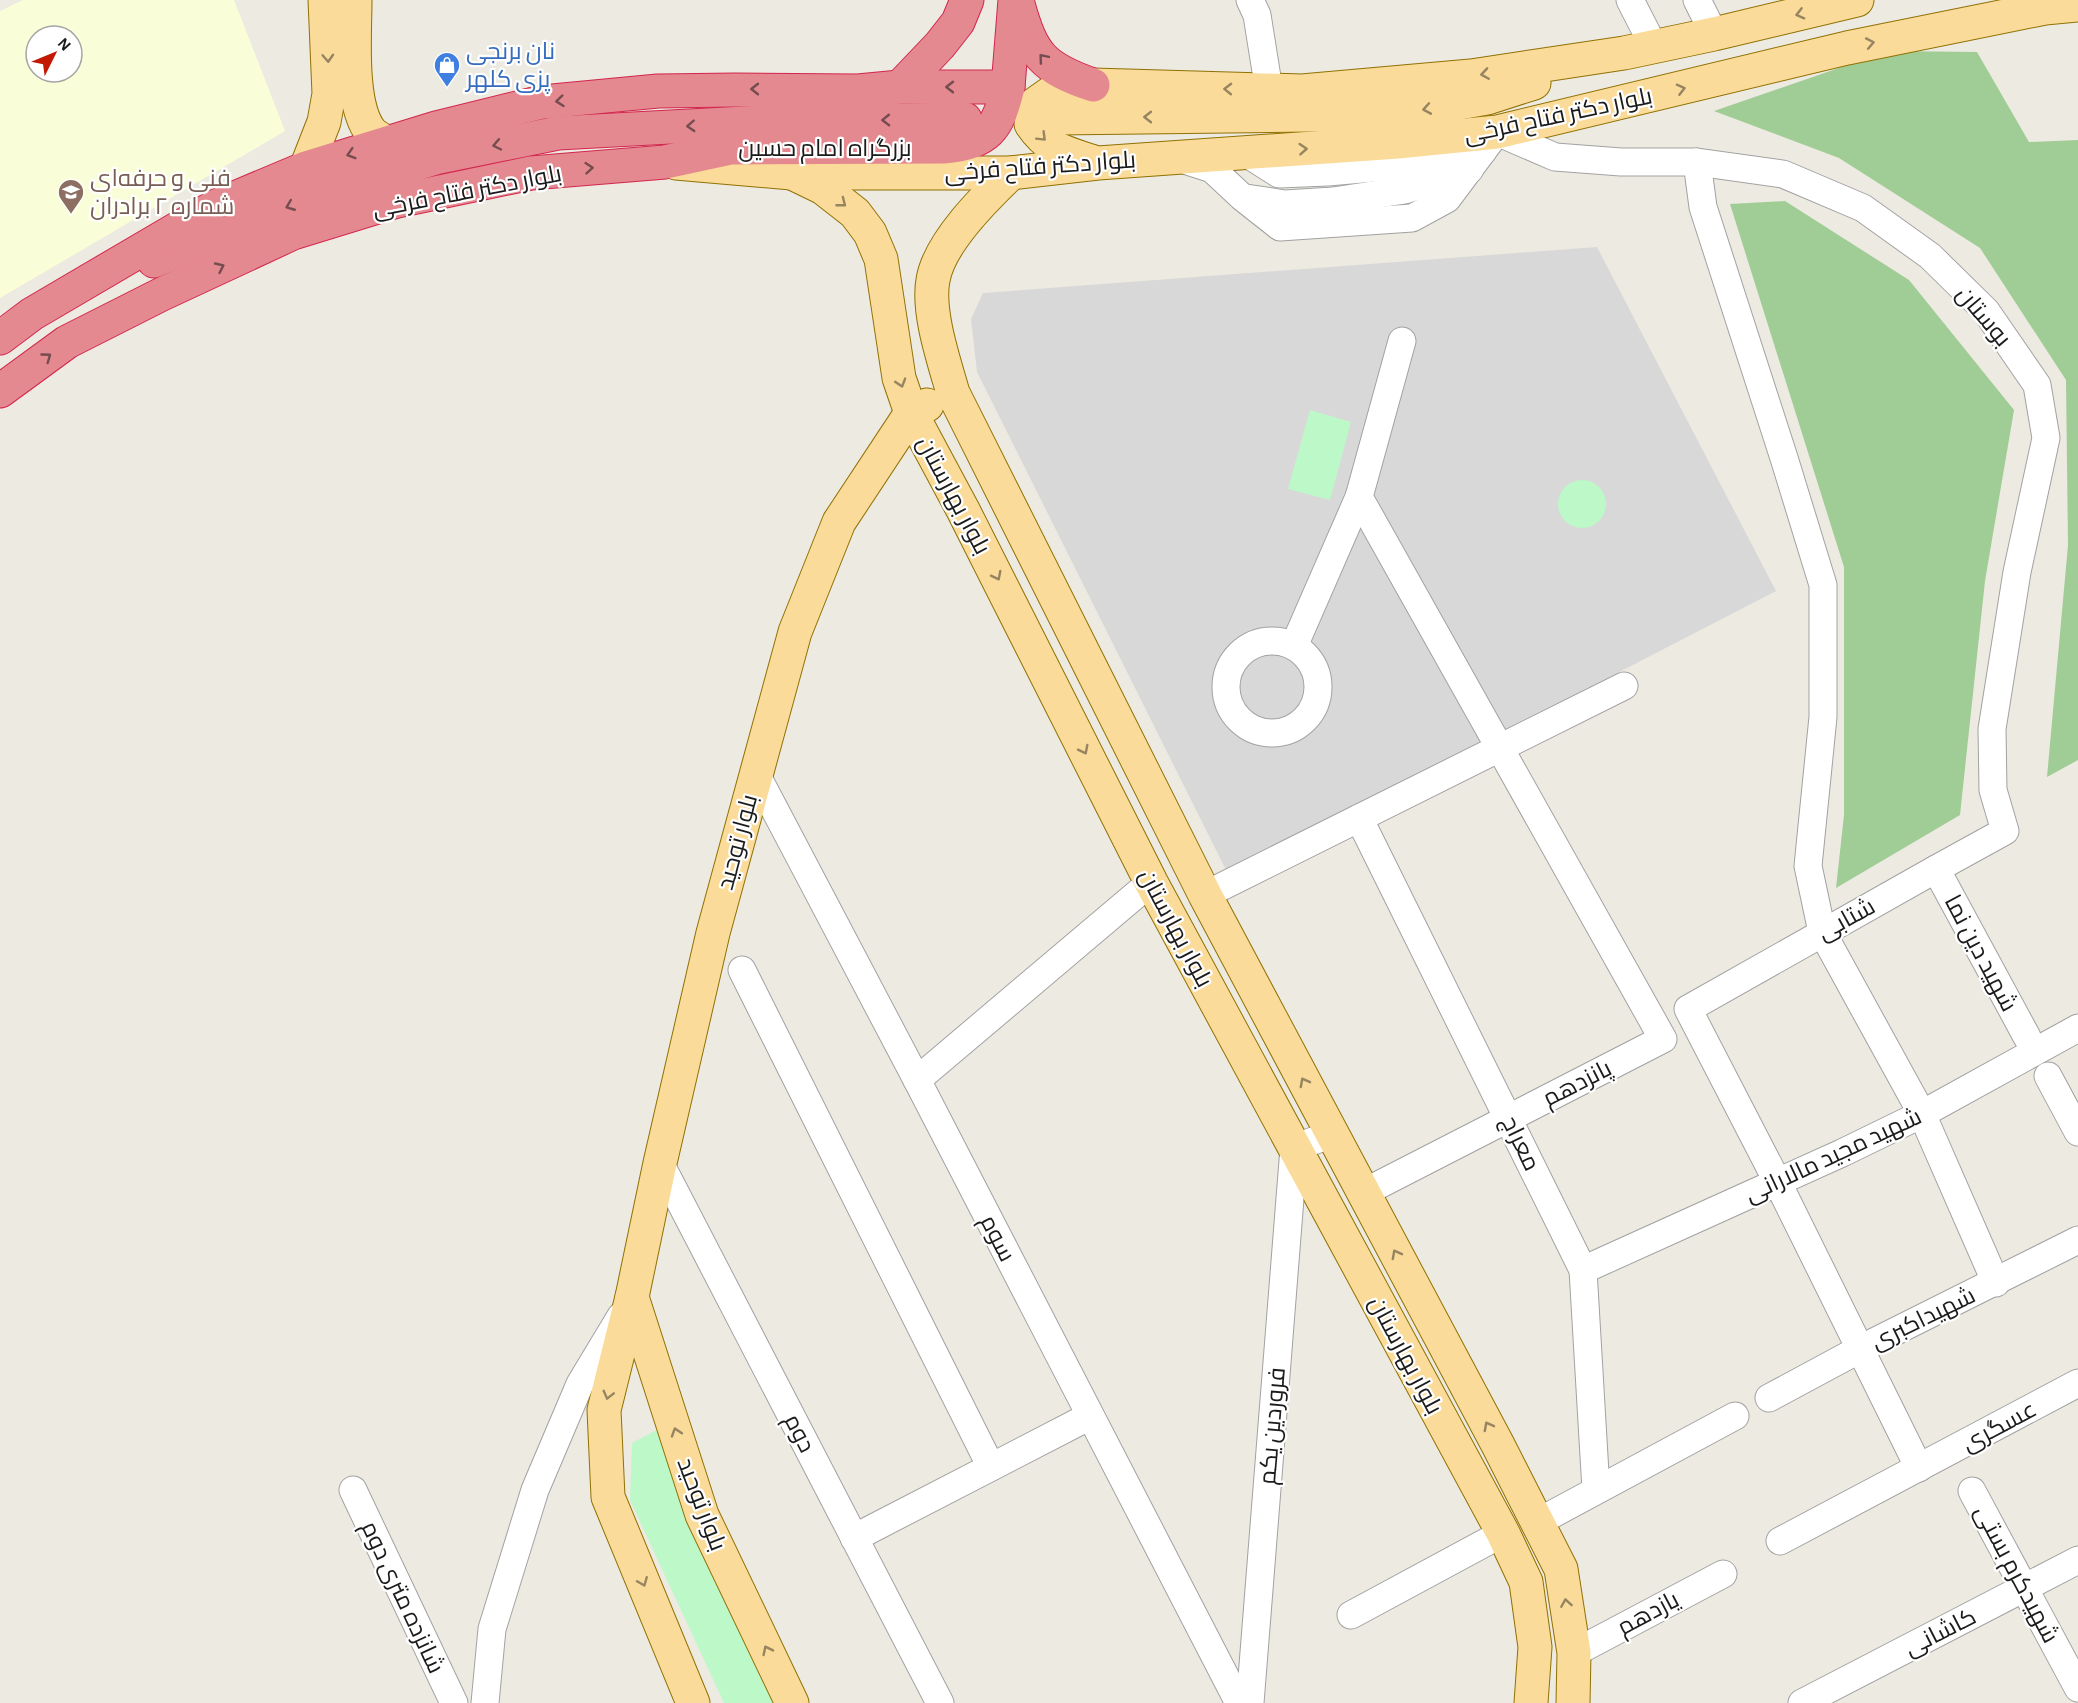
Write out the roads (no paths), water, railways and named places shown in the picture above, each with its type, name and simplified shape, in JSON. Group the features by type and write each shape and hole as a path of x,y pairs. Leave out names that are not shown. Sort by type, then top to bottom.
{"highway":[{"path":"900,87 940,45 958,22 967,0"},
{"path":"1016,0 1028,38 1043,60 1066,76 1093,85"},
{"name":"بزرگراه امام حسین","path":"665,162 730,148 931,148 964,146 976,142 994,126 1008,87 1016,0"},
{"path":"0,338 32,314 216,206 306,168 436,128 542,102 658,92 766,89 858,91 900,87 1008,87"},
{"path":"32,314 322,192 439,157 558,133 764,122 965,119"},
{"name":"بلوار دکتر فتاح فرخی","path":"0,391 67,342 162,294 293,233 397,201 531,173 665,162"}],"main road":[{"path":"306,168 324,122 328,101 326,0"},
{"path":"355,0 357,95 363,117 371,132 386,143"},
{"name":"بلوار دکتر فتاح فرخی","path":"1098,163 1059,151 1041,138 1031,124 1035,104 1052,92 1093,85 1302,90 1471,76 1639,50 1857,0"},
{"name":"بلوار دکتر فتاح فرخی","path":"665,162 792,173 1011,173 1098,163 1398,142 1484,150 1847,48 2045,8 2078,5"},
{"path":"1057,118 1398,114 1487,98 1639,50"},
{"name":"بلوار بهارستان","path":"792,173 831,194 855,213 870,233 880,258 899,378 911,413 969,520 1151,882 1503,1533 1526,1582 1535,1647 1531,1703"},
{"name":"بلوار بهارستان","path":"1011,173 971,212 940,258 933,279 932,298 940,347 953,393 1205,895 1561,1569 1574,1653 1573,1703"},
{"path":"911,413 953,393"},
{"name":"بلوار توحید","path":"693,1703 608,1497 604,1410 632,1297 713,933 795,632 839,522 911,413"},
{"name":"بلوار توحید","path":"632,1297 702,1515 792,1703"}],"street":[{"path":"1250,0 1257,15 1269,90"},
{"path":"1630,0 1639,50"},
{"path":"1697,0 1714,34"},
{"path":"1177,157 1212,169 1242,197 1280,227 1412,218 1447,199 1484,150"},
{"name":"بوستان","path":"1484,150 1621,162 1697,162 1783,174 1863,208 1930,256 1986,311 2037,385 2046,438 2017,572 1992,729 1993,790 2005,831"},
{"path":"1697,162 1702,207 1823,585 1823,717 1808,866 1822,932 1922,1114 1996,1283"},
{"path":"1294,646 1359,497 1402,341"},
{"path":"1359,497 1500,748"},
{"path":"1205,895 1624,686"},
{"name":"پانزدهم","path":"1363,1193 1663,1039 1500,748"},
{"name":"سوم","path":"756,774 1239,1703"},
{"name":"معراج","path":"1359,818 1583,1270 1596,1490"},
{"name":"شتابی","path":"1777,1182 1688,1009 2005,831"},
{"name":"شهید دین نما","path":"1936,868 2027,1037"},
{"path":"917,1080 1151,882"},
{"path":"742,970 991,1467"},
{"name":"شهید مجید مالارانی","path":"1583,1270 1922,1114 2078,1028"},
{"path":"2048,1076 2078,1132"},
{"path":"1294,1149 1332,1134"},
{"name":"فروردین یکم","path":"1250,1703 1294,1149"},
{"name":"دوم","path":"660,1163 940,1703"},
{"path":"1777,1182 1919,1468 1780,1541"},
{"name":"شهیداکبری","path":"1769,1398 1860,1349 2078,1240"},
{"path":"485,1703 492,1629 535,1490 580,1384 632,1297"},
{"name":"عسگری","path":"1919,1468 2078,1383"},
{"path":"854,1538 1090,1416"},
{"path":"1538,1522 1735,1416"},
{"name":"شانزده متری دوم","path":"353,1490 454,1703"},
{"name":"شهیدکرم بستی","path":"1972,1491 2078,1688"},
{"path":"1351,1615 1503,1533"},
{"name":"کاشانی","path":"1802,1703 2078,1560"},
{"name":"یازدهم","path":"1574,1653 1723,1574"}],"place":[{"name":"نان برنجی پزی کلهر","path":"447,88"},
{"name":"فنی و حرفه‌ای شماره ۲ برادران","path":"71,215"}]}
